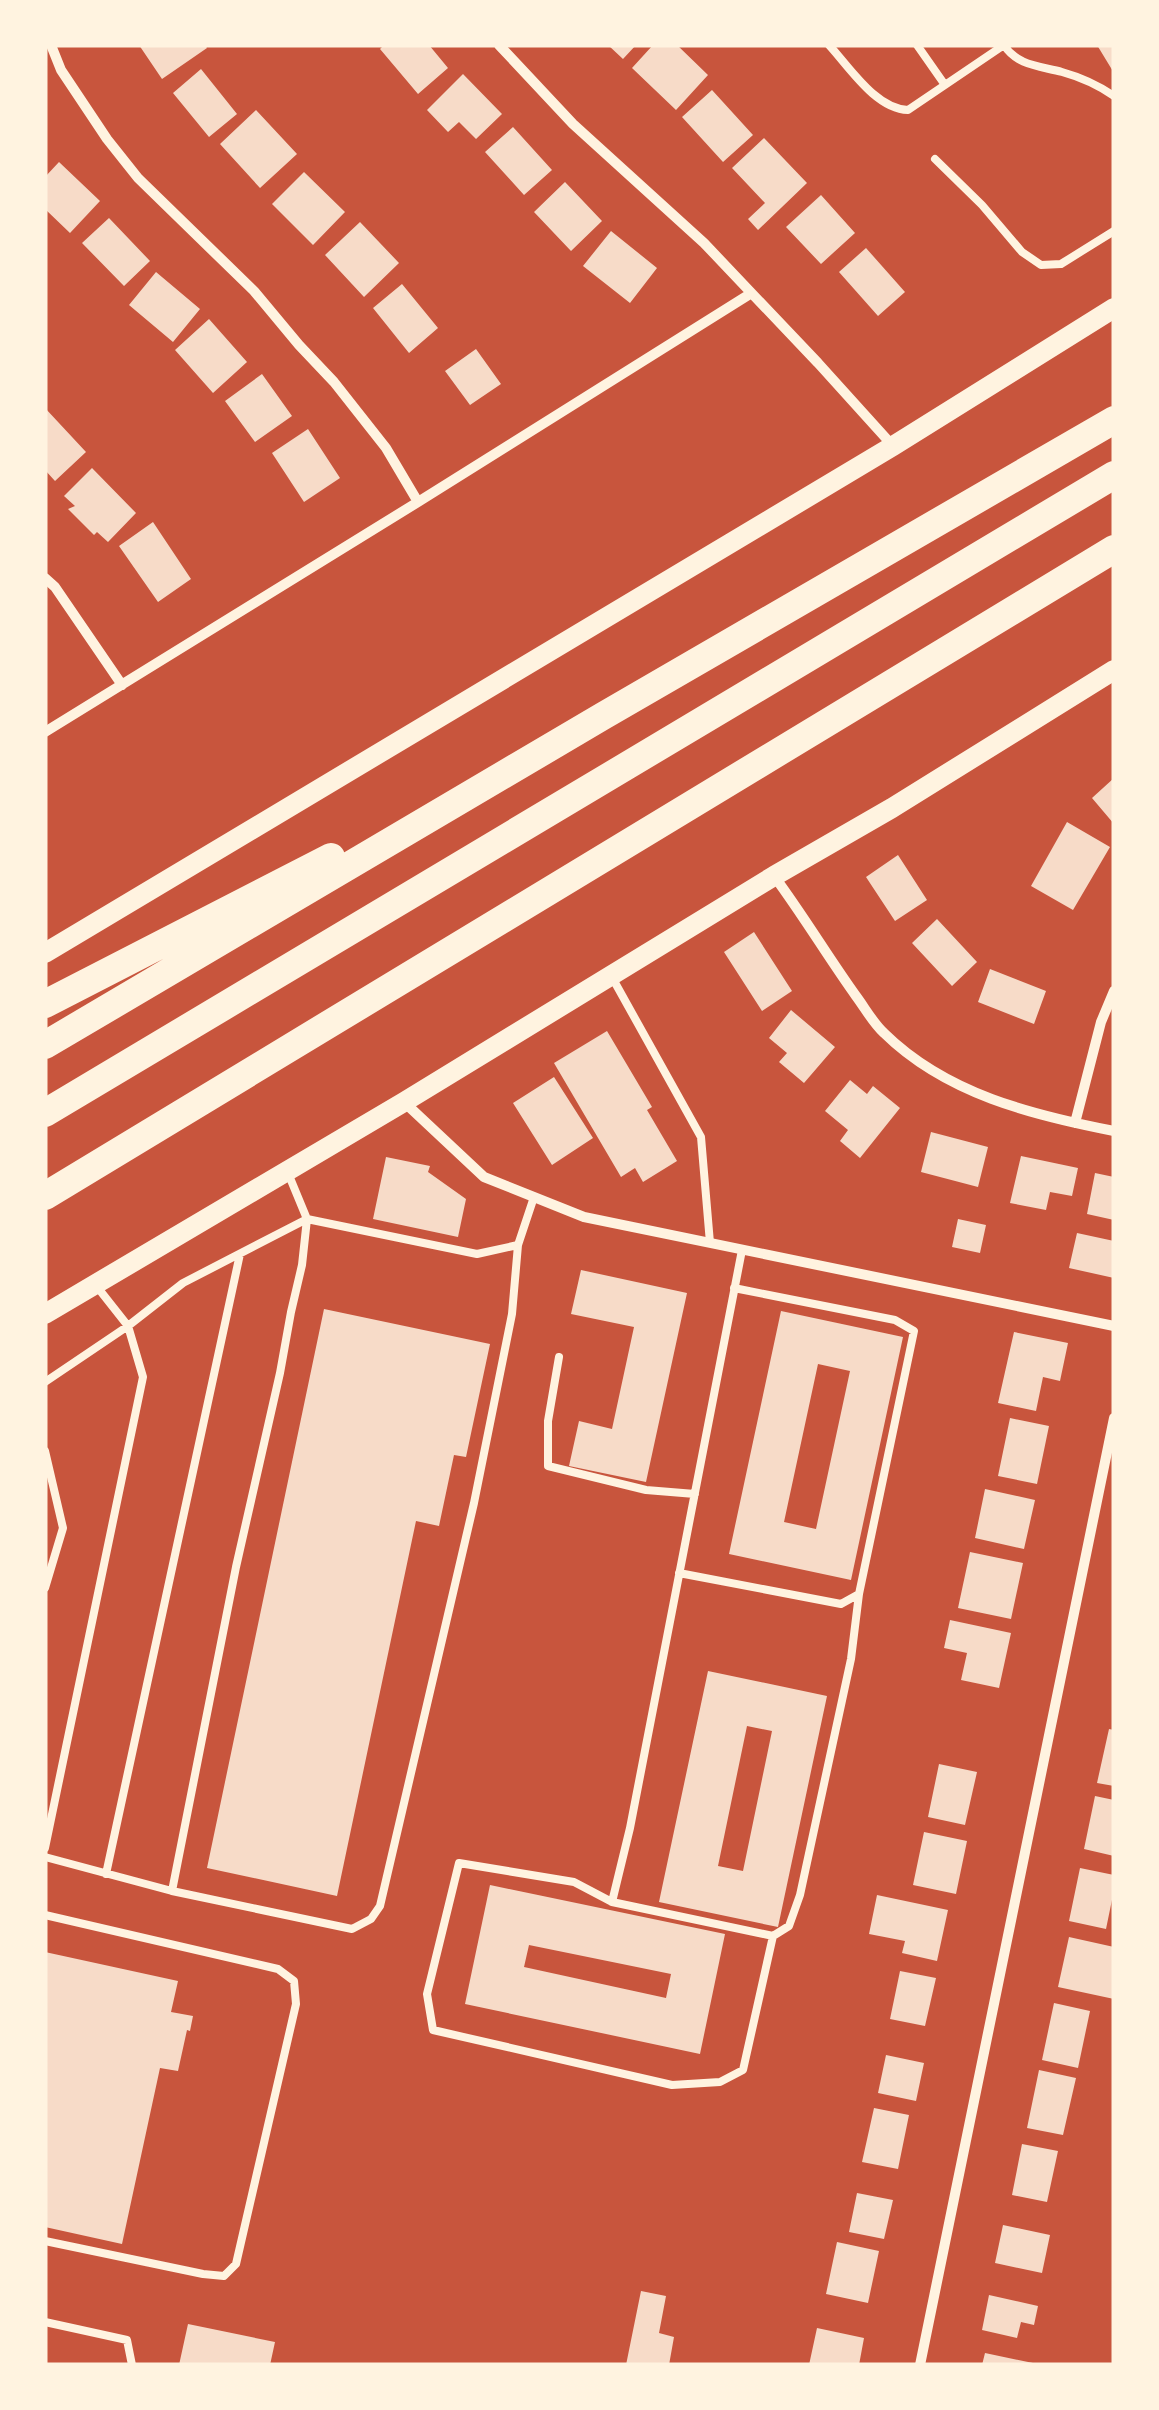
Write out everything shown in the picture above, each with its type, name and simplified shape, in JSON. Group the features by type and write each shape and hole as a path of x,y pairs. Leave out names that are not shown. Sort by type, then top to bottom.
{"highway":[{"path":"45,1046 1114,420"},
{"path":"45,1114 1114,476"},
{"path":"45,1196 1109,552"},
{"path":"45,1004 603,716"},
{"path":"45,1218 266,1062"}],"main road":[{"path":"45,953 893,446 1114,308"},
{"path":"45,1314 404,1102 1114,670"}],"street":[{"path":"51,45 60,70 138,178 254,291 334,382 386,448 418,502"},
{"path":"499,45 572,124 704,243 893,446"},
{"path":"45,732 750,294"},
{"path":"45,578 122,686"},
{"path":"774,876 881,1030 914,1060 964,1089 1009,1106 1114,1130"},
{"path":"1075,1123 1101,1022 1114,990"},
{"path":"404,1102 484,1178 584,1217 1114,1326"},
{"path":"920,2365 1114,1418"}],"lane":[{"path":"829,45 882,102 895,110 908,110 1004,45 1027,65 1064,73 1100,86 1114,96"},
{"path":"916,45 946,85"},
{"path":"935,159 1022,252 1040,265 1062,264 1114,231"},
{"path":"611,975 701,1137 710,1243"},
{"path":"172,1891 236,1567 302,1264 306,1219 287,1170"},
{"path":"45,1857 172,1891 352,1929 371,1919 380,1906 474,1503 512,1314 518,1245 534,1197"},
{"path":"45,1382 128,1326 182,1283 306,1219 477,1254 518,1245"},
{"path":"612,1902 630,1828 742,1250"},
{"path":"106,1874 240,1254"},
{"path":"45,1848 144,1377 128,1326 95,1284"},
{"path":"734,1288 895,1320 914,1331 859,1594 851,1658 800,1895 789,1926 773,1936 612,1902 574,1882 459,1862 427,1994 433,2030 672,2085 720,2082 743,2070 773,1936"},
{"path":"559,1356 548,1421 548,1466 646,1490 695,1494"},
{"path":"45,1452 63,1528 45,1588"},
{"path":"679,1573 841,1604 859,1594"},
{"path":"45,1915 278,1969 294,1982 296,2004 236,2264 224,2276 45,2241"},
{"path":"45,2322 127,2340 132,2365"}],"building":[{"path":"139,45 205,45 207,48 162,79"},
{"path":"384,45 429,45 448,68 418,94 380,49"},
{"path":"608,45 636,45 623,59"},
{"path":"653,45 677,45 708,75 676,110 632,68"},
{"path":"1097,45 1114,45 1114,73"},
{"path":"201,69 237,114 209,137 173,93"},
{"path":"463,74 502,114 476,139 459,122 448,132 427,110"},
{"path":"712,90 753,135 723,162 682,117"},
{"path":"256,110 297,154 260,188 220,144"},
{"path":"513,127 552,170 524,195 485,152"},
{"path":"764,138 807,183 758,230 748,219 765,203 732,168"},
{"path":"59,162 100,201 70,233 45,209 45,177"},
{"path":"304,172 345,212 313,245 272,204"},
{"path":"565,182 602,221 571,251 534,212"},
{"path":"821,195 855,233 821,264 786,227"},
{"path":"109,218 150,261 124,286 82,243"},
{"path":"360,222 399,263 364,297 325,255"},
{"path":"611,231 657,268 630,303 583,266"},
{"path":"866,248 905,292 878,316 839,272"},
{"path":"156,272 200,309 173,342 129,305"},
{"path":"402,284 438,328 409,353 373,308"},
{"path":"209,319 247,362 213,393 175,350"},
{"path":"476,349 501,384 470,405 445,371"},
{"path":"262,374 292,416 255,442 225,401"},
{"path":"45,408 86,452 55,481 45,470"},
{"path":"308,429 340,478 304,502 272,453"},
{"path":"92,468 136,513 108,542 97,532 94,535 68,509 75,506 64,496"},
{"path":"153,522 191,579 158,602 119,546"},
{"path":"1114,778 1114,824 1092,798"},
{"path":"1067,822 1110,847 1073,910 1031,886"},
{"path":"898,855 927,900 895,921 866,877"},
{"path":"937,919 977,962 952,986 912,943"},
{"path":"754,932 792,991 762,1011 724,952"},
{"path":"990,969 1046,991 1034,1024 978,1002"},
{"path":"791,1010 835,1047 804,1083 779,1062 787,1053 769,1038"},
{"path":"607,1031 652,1107 647,1110 677,1161 643,1182 635,1168 621,1177 554,1063"},
{"path":"554,1077 593,1138 552,1165 513,1103"},
{"path":"850,1080 867,1094 873,1086 900,1108 860,1158 840,1141 848,1130 825,1111"},
{"path":"931,1132 988,1147 978,1187 921,1172"},
{"path":"1021,1156 1078,1168 1072,1196 1050,1192 1046,1210 1010,1203"},
{"path":"386,1157 430,1166 428,1172 466,1199 458,1237 373,1219"},
{"path":"1095,1173 1114,1177 1114,1220 1087,1214"},
{"path":"958,1219 986,1225 980,1253 952,1247"},
{"path":"1077,1233 1114,1241 1114,1278 1069,1268"},
{"path":"581,1270 687,1293 646,1482 569,1466 579,1421 612,1429 634,1327 571,1314"},
{"path":"324,1309 490,1344 466,1457 454,1455 439,1526 416,1521 337,1896 207,1868"},
{"path":"781,1311 903,1337 851,1580 729,1554","holes":["818,1364 850,1371 816,1529 784,1522"]},
{"path":"1014,1332 1068,1343 1060,1381 1043,1377 1036,1411 998,1403"},
{"path":"1010,1418 1049,1426 1037,1484 998,1476"},
{"path":"985,1489 1035,1500 1024,1549 975,1538"},
{"path":"970,1552 1023,1563 1011,1619 958,1608"},
{"path":"950,1620 1011,1633 999,1688 961,1680 967,1653 944,1648"},
{"path":"708,1671 827,1696 778,1927 659,1902","holes":["747,1726 772,1731 743,1871 718,1866"]},
{"path":"1109,1729 1114,1730 1114,1786 1097,1783"},
{"path":"939,1764 977,1772 965,1825 928,1817"},
{"path":"1095,1796 1114,1800 1114,1856 1084,1849"},
{"path":"924,1832 967,1841 956,1894 913,1885"},
{"path":"1080,1868 1114,1875 1106,1929 1069,1921"},
{"path":"490,1885 725,1934 700,2054 465,2004","holes":["529,1945 671,1974 666,1998 524,1967"]},
{"path":"877,1895 948,1910 937,1961 902,1953 905,1941 869,1934"},
{"path":"1069,1937 1114,1947 1114,1999 1058,1987"},
{"path":"45,1952 178,1981 171,2012 193,2016 178,2071 160,2068 122,2244 45,2227"},
{"path":"900,1971 936,1978 925,2026 890,2019"},
{"path":"1054,2003 1090,2011 1078,2068 1042,2060"},
{"path":"886,2055 924,2063 916,2101 878,2093"},
{"path":"1039,2070 1076,2078 1063,2135 1027,2128"},
{"path":"874,2108 909,2115 898,2169 862,2162"},
{"path":"1022,2144 1058,2151 1047,2202 1012,2195"},
{"path":"857,2193 893,2200 884,2239 849,2232"},
{"path":"1003,2225 1050,2235 1042,2273 995,2263"},
{"path":"837,2242 879,2251 868,2303 826,2294"},
{"path":"641,2291 666,2296 659,2333 674,2337 669,2365 626,2365"},
{"path":"989,2295 1038,2306 1034,2325 1021,2322 1017,2338 982,2330"},
{"path":"188,2324 275,2342 270,2365 179,2365"},
{"path":"817,2328 864,2338 859,2365 809,2365"},
{"path":"985,2353 1033,2363 1033,2365 982,2365"}]}
